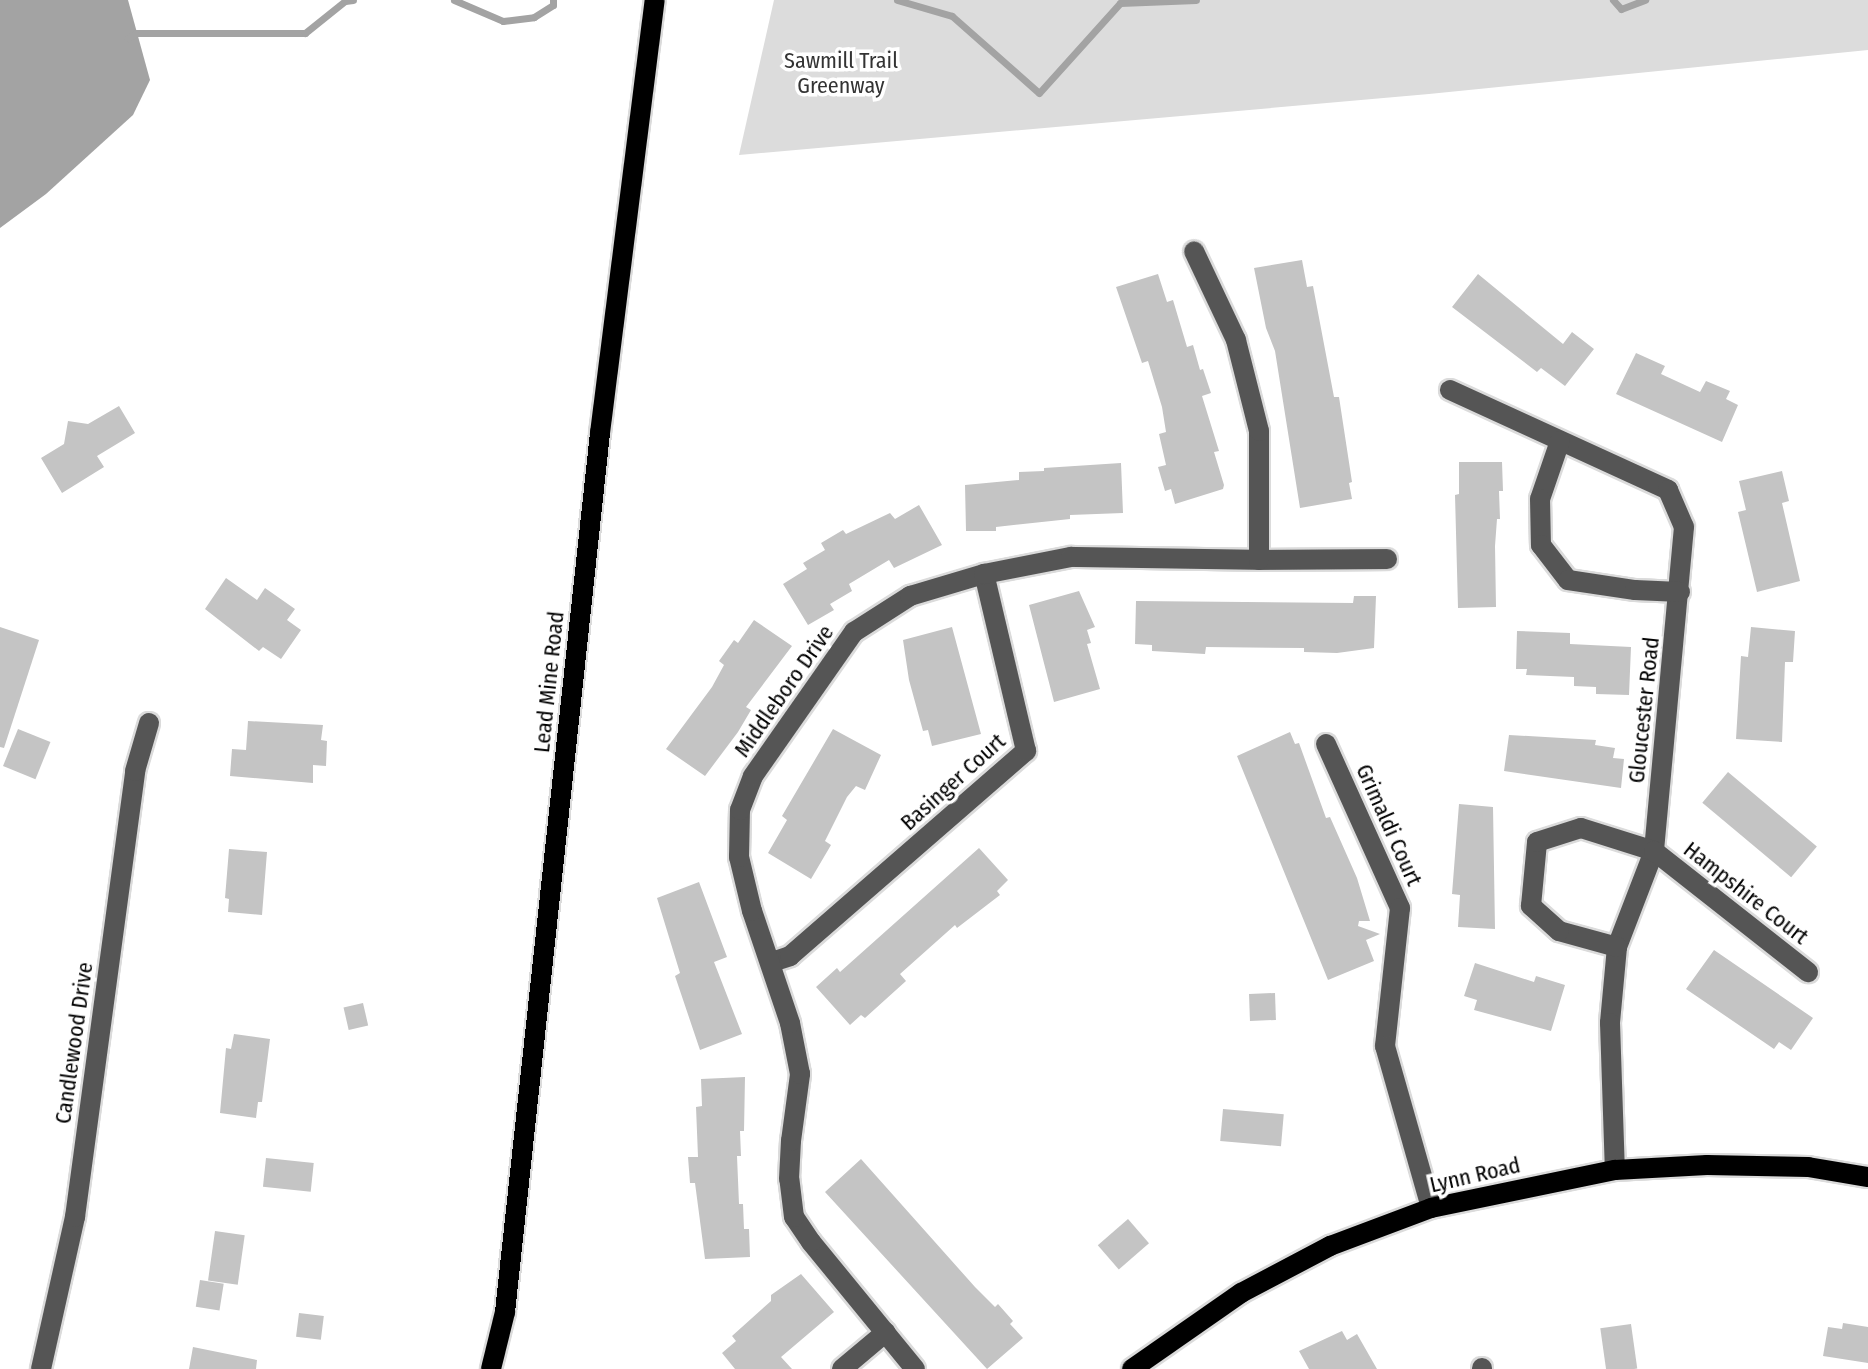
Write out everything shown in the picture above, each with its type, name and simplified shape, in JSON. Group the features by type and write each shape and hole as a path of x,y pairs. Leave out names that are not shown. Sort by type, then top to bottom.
{"main road":[{"name":"Lead Mine Road","path":"491,1369 505,1312 599,449 655,0"},
{"name":"Lynn Road","path":"1132,1369 1241,1293 1330,1246 1431,1208 1615,1170 1707,1165 1780,1167 1868,1177"}],"street":[{"path":"1194,251 1236,340 1259,431 1259,560"},
{"name":"Gloucester Road","path":"1450,390 1668,490 1684,527 1654,851 1617,947 1610,1023 1615,1170"},
{"path":"1560,441 1540,499 1541,545 1568,580 1635,590 1680,592"},
{"name":"Middleboro Drive","path":"915,1369 794,1217 789,1179 800,1074 790,1023 772,962 752,911 739,857 740,810 753,776 854,632 910,596 984,574 1071,557 1387,559"},
{"name":"Basinger Court","path":"772,962 790,956 1026,751 984,574"},
{"name":"Candlewood Drive","path":"41,1369 75,1217 135,771 149,723"},
{"name":"Grimaldi Court","path":"1326,744 1400,908 1385,1046 1431,1208"},
{"path":"1617,947 1559,931 1531,906 1537,842 1581,828 1654,851"},
{"name":"Hampshire Court","path":"1654,851 1808,972"},
{"path":"842,1369 886,1332"}],"green space":[{"name":"Sawmill Trail Greenway","path":"774,0 1868,0 1868,50 1429,94 739,155"}],"shaded area":[{"path":"0,0 128,0 150,80 133,115 46,194 0,228"}],"building":[{"path":"1302,260 1307,287 1313,286 1334,397 1339,397 1352,499 1300,508 1275,351 1266,328 1254,268"},
{"path":"1158,274 1167,302 1173,300 1187,347 1193,345 1211,393 1202,396 1219,451 1214,452 1224,485 1223,489 1175,504 1171,489 1165,491 1158,467 1166,465 1159,434 1166,432 1162,407 1148,361 1142,363 1116,287"},
{"path":"1478,274 1563,344 1572,332 1594,349 1565,386 1541,368 1537,372 1452,307"},
{"path":"1636,353 1665,366 1661,374 1700,392 1706,381 1730,391 1726,399 1738,405 1722,442 1616,394"},
{"path":"119,406 135,433 97,456 104,467 62,493 41,458 64,444 68,421 88,424"},
{"path":"1459,462 1502,462 1503,491 1499,491 1500,519 1497,519 1495,546 1496,607 1458,608 1455,495 1459,494"},
{"path":"1121,463 1123,513 1070,515 1070,519 996,527 996,531 966,531 965,485 1019,480 1019,472 1044,471 1044,468"},
{"path":"1782,471 1789,501 1782,503 1800,581 1757,592 1738,512 1746,510 1739,481"},
{"path":"919,505 942,545 894,568 889,560 849,584 852,591 830,604 834,610 808,625 783,584 807,569 803,563 825,550 821,543 843,530 846,534 890,513 895,519"},
{"path":"226,578 257,600 265,588 295,609 287,620 301,630 281,659 263,647 259,651 205,609"},
{"path":"1079,591 1095,627 1087,630 1091,643 1087,644 1100,689 1054,702 1029,605"},
{"path":"1354,596 1376,596 1374,648 1337,653 1304,652 1304,648 1206,647 1205,654 1152,651 1152,645 1135,644 1136,601 1353,603"},
{"path":"754,620 792,646 746,707 751,710 738,732 705,776 666,749 712,687 724,665 719,661 734,640 738,643"},
{"path":"0,627 39,640 4,748 0,747"},
{"path":"952,627 981,734 932,746 928,730 923,731 909,680 903,640"},
{"path":"1751,627 1795,631 1793,662 1785,662 1782,742 1736,739 1741,656 1748,657"},
{"path":"1517,631 1570,633 1570,644 1631,647 1629,695 1596,694 1596,687 1574,686 1574,677 1526,675 1527,669 1516,669"},
{"path":"248,721 323,725 321,740 327,741 326,766 313,765 313,783 230,776 232,749 246,750"},
{"path":"18,729 50,742 35,779 3,766"},
{"path":"833,729 881,755 865,790 856,786 847,797 825,841 831,845 811,879 768,853 787,820 782,816"},
{"path":"1290,732 1295,744 1299,743 1326,818 1330,817 1357,878 1370,921 1359,921 1358,926 1380,934 1366,940 1374,961 1328,980 1237,756"},
{"path":"1509,735 1596,740 1595,745 1615,748 1613,758 1624,759 1621,788 1504,771"},
{"path":"1728,772 1817,847 1791,877 1702,803"},
{"path":"1459,804 1493,807 1495,929 1458,927 1460,895 1452,894"},
{"path":"979,848 1008,880 997,891 1000,895 957,928 955,925 900,974 906,981 865,1018 861,1015 850,1025 816,987 837,968 840,972"},
{"path":"229,849 267,852 262,915 228,912 229,899 225,898"},
{"path":"699,882 727,957 714,962 742,1034 700,1050 675,976 680,973 657,898"},
{"path":"1714,950 1813,1018 1791,1050 1779,1042 1774,1049 1686,989"},
{"path":"1475,963 1534,982 1536,976 1565,985 1551,1031 1474,1010 1477,1000 1464,996"},
{"path":"1275,993 1276,1020 1250,1021 1249,994"},
{"path":"363,1003 368,1025 349,1030 344,1007"},
{"path":"234,1034 270,1039 262,1102 258,1102 256,1118 220,1113 226,1048 231,1049"},
{"path":"745,1077 744,1131 740,1131 741,1156 737,1156 739,1204 743,1204 744,1229 749,1229 750,1257 705,1259 695,1183 690,1183 688,1157 698,1157 696,1107 702,1106 701,1079"},
{"path":"1223,1109 1284,1114 1281,1146 1220,1141"},
{"path":"266,1158 314,1163 311,1192 263,1187"},
{"path":"861,1159 975,1287 995,1307 998,1304 1013,1321 1010,1324 1023,1338 987,1369 825,1192"},
{"path":"1128,1219 1149,1243 1119,1269 1098,1245"},
{"path":"215,1231 245,1235 238,1285 208,1281"},
{"path":"801,1274 834,1312 781,1357 792,1369 735,1369 722,1353 736,1341 732,1336 771,1301 771,1295"},
{"path":"200,1280 224,1284 219,1310 196,1307"},
{"path":"299,1313 324,1316 321,1340 296,1337"},
{"path":"1843,1323 1868,1327 1868,1363 1823,1356 1828,1327 1842,1329"},
{"path":"1631,1324 1637,1369 1606,1369 1600,1328"},
{"path":"1342,1331 1347,1340 1357,1334 1377,1369 1309,1369 1299,1351"},
{"path":"193,1347 257,1360 256,1369 189,1369"}],"waterway":[{"path":"128,38 136,33 305,33 345,1 353,0"},
{"path":"454,0 503,21 534,17 553,5 553,0"},
{"path":"897,0 952,16 1039,93 1120,3 1196,0"},
{"path":"1613,0 1621,9 1645,0"}]}
